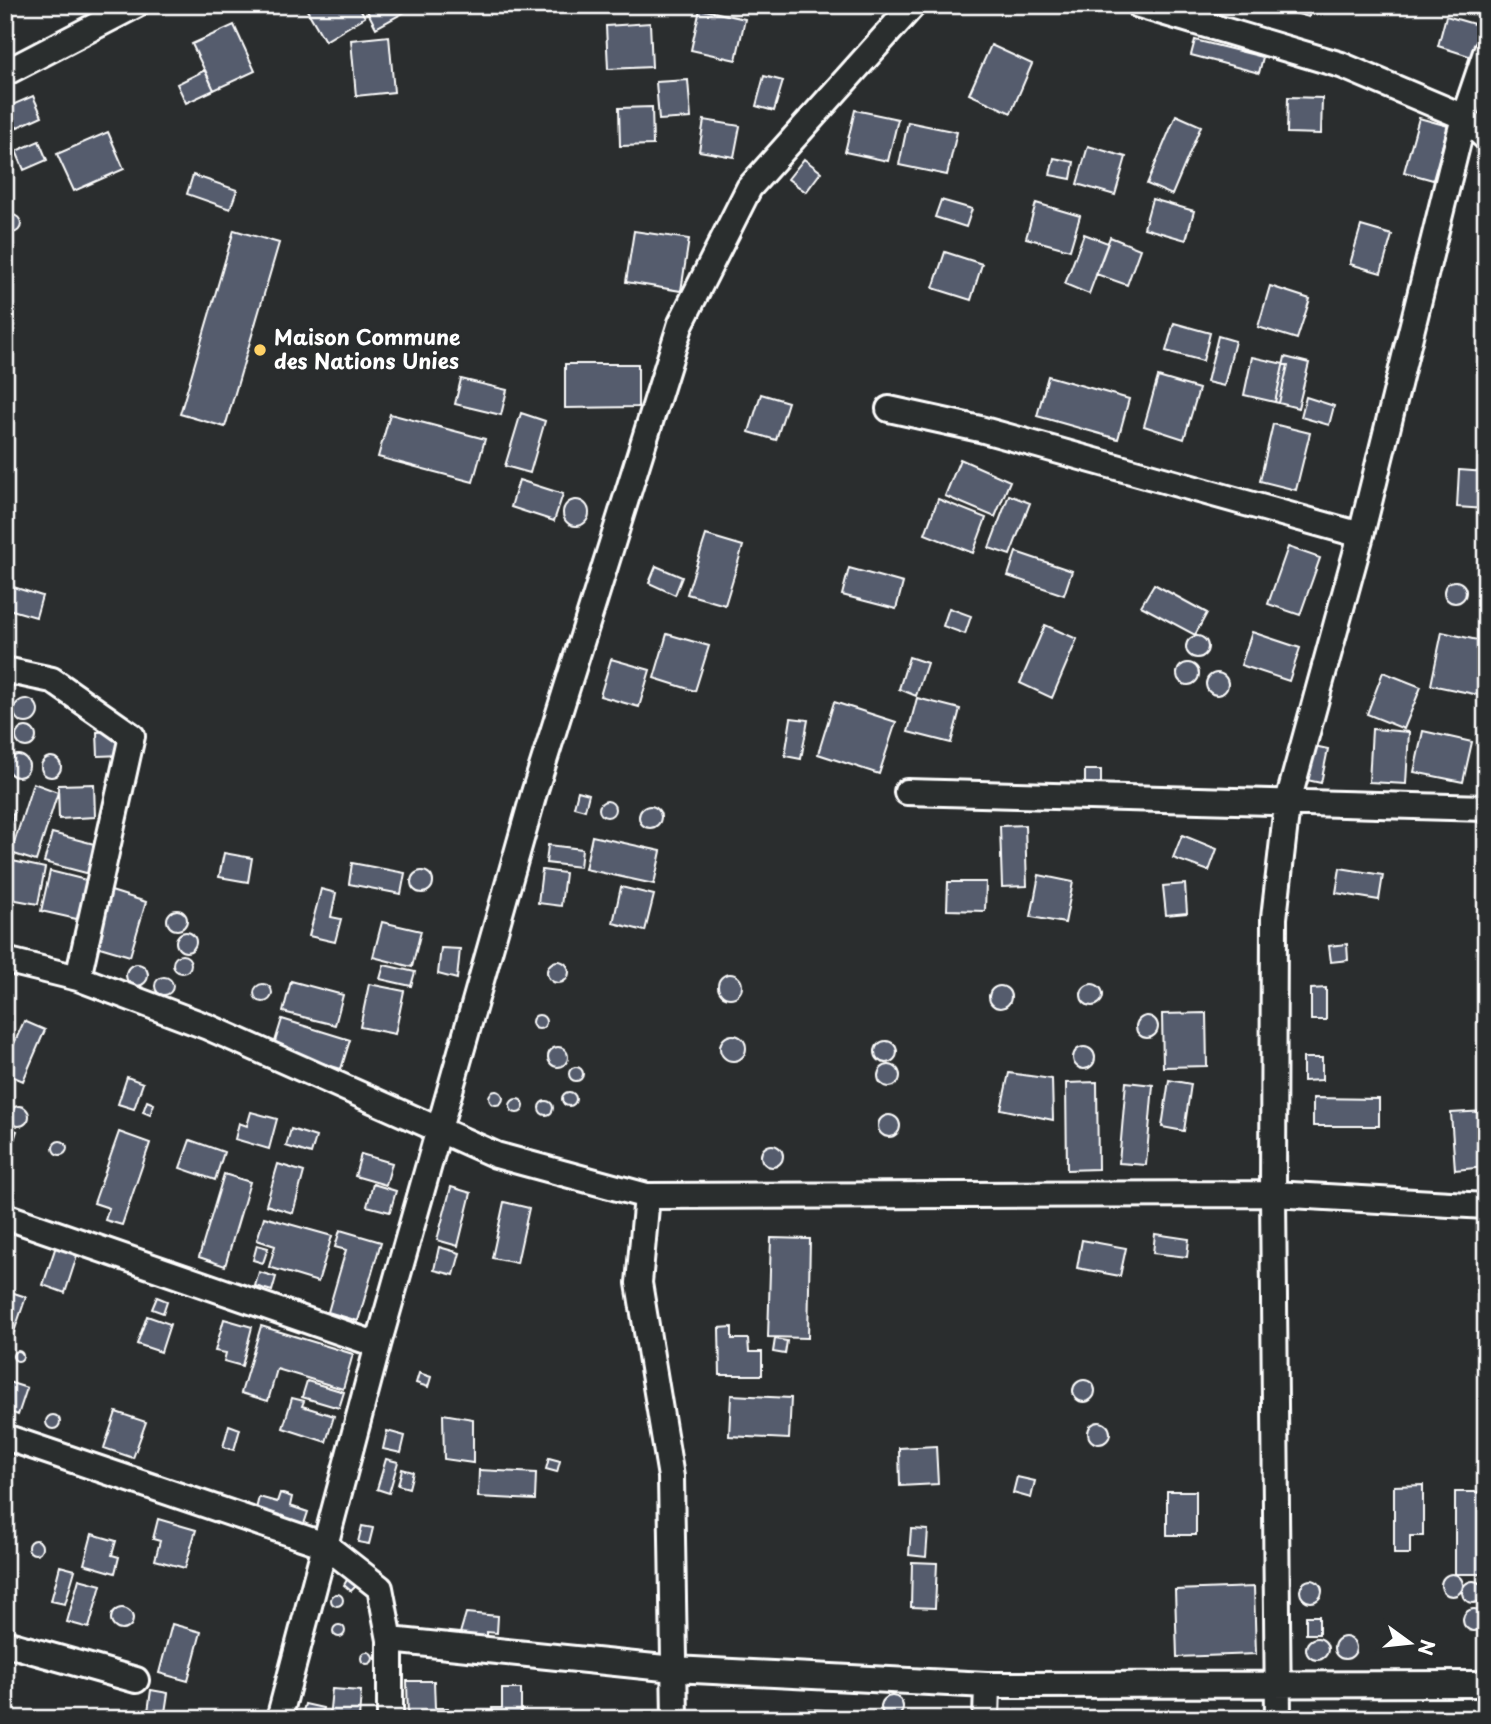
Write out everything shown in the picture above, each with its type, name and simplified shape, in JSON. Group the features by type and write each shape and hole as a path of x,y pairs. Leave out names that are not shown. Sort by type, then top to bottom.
{"street":[{"path":"5,73 136,5"},
{"path":"279,1719 439,1127 534,793 681,323 749,188 913,5"},
{"path":"1139,5 1341,65 1464,117 1486,138"},
{"path":"1278,1719 1273,1194 1274,918 1287,805 1360,535 1464,117 1486,52"},
{"path":"889,410 980,429 1360,535"},
{"path":"5,670 52,680 132,736 78,978"},
{"path":"907,792 1287,805 1486,808"},
{"path":"5,960 78,978 208,1027 439,1127 496,1155 647,1196 1273,1194 1486,1206"},
{"path":"647,1196 639,1283 671,1477 675,1719"},
{"path":"5,1216 379,1345"},
{"path":"5,1437 325,1545 380,1588 390,1640 390,1719"},
{"path":"390,1640 674,1669 987,1685 1486,1684"},
{"path":"5,1643 136,1679"},
{"path":"986,1719 987,1685"}],"building":[{"path":"304,5 358,5 365,17 325,41"},
{"path":"364,5 416,5 416,6 376,28"},
{"path":"1282,5 1312,5 1309,17 1280,9"},
{"path":"700,9 745,19 736,60 691,50"},
{"path":"1446,16 1481,26 1472,57 1438,46"},
{"path":"650,23 652,67 608,69 606,26"},
{"path":"234,25 255,71 214,90 192,44"},
{"path":"389,36 394,92 356,96 351,40"},
{"path":"1195,40 1263,57 1259,73 1191,55"},
{"path":"991,45 1032,64 1011,113 969,94"},
{"path":"205,70 214,90 186,103 177,84"},
{"path":"764,76 783,81 774,111 756,106"},
{"path":"688,80 691,118 659,120 656,82"},
{"path":"33,96 42,116 11,130 5,108"},
{"path":"1288,97 1322,98 1321,134 1287,133"},
{"path":"652,107 653,145 620,146 619,108"},
{"path":"855,110 898,119 888,161 845,152"},
{"path":"1176,115 1201,126 1172,195 1147,184"},
{"path":"1419,118 1448,126 1433,180 1404,172"},
{"path":"704,120 740,126 734,157 699,151"},
{"path":"908,122 957,132 947,175 899,165"},
{"path":"108,132 124,169 74,191 57,154"},
{"path":"39,141 47,160 24,170 16,151"},
{"path":"1088,146 1126,157 1115,195 1077,184"},
{"path":"1054,158 1074,162 1071,179 1050,175"},
{"path":"804,159 821,172 806,192 788,179"},
{"path":"193,175 237,190 230,209 187,194"},
{"path":"1152,199 1194,211 1186,240 1144,228"},
{"path":"941,200 972,209 966,227 935,217"},
{"path":"1036,203 1080,216 1070,250 1026,238"},
{"path":"12,215 18,218 21,224 18,230 12,233 6,230 3,224 6,218"},
{"path":"1361,226 1392,235 1381,273 1350,264"},
{"path":"234,230 279,243 225,427 180,414"},
{"path":"634,231 689,239 681,291 626,282"},
{"path":"1084,234 1108,243 1089,294 1065,284"},
{"path":"1110,237 1140,249 1127,285 1096,274"},
{"path":"945,252 982,264 971,300 933,288"},
{"path":"1270,286 1310,299 1297,339 1258,327"},
{"path":"1174,323 1210,333 1203,361 1166,351"},
{"path":"1218,336 1235,341 1224,386 1207,382"},
{"path":"1252,357 1288,365 1279,403 1244,395"},
{"path":"1285,357 1309,363 1298,408 1275,402"},
{"path":"565,364 638,364 638,407 565,408"},
{"path":"1048,376 1129,399 1118,439 1037,416"},
{"path":"1158,377 1199,389 1184,439 1144,426"},
{"path":"461,379 507,390 501,415 455,404"},
{"path":"761,394 788,402 776,440 749,432"},
{"path":"1306,397 1334,406 1329,425 1301,417"},
{"path":"521,413 545,421 530,473 505,466"},
{"path":"390,414 485,439 473,482 378,457"},
{"path":"1273,424 1310,433 1296,490 1260,481"},
{"path":"960,459 1010,481 995,517 945,496"},
{"path":"1459,470 1486,472 1486,509 1457,507"},
{"path":"519,480 563,494 554,521 511,507"},
{"path":"1009,495 1030,503 1010,555 989,548"},
{"path":"938,499 986,518 973,553 925,534"},
{"path":"576,500 585,504 589,513 585,522 576,526 567,522 563,513 567,504"},
{"path":"706,535 743,546 725,605 687,594"},
{"path":"1288,547 1320,558 1300,615 1268,604"},
{"path":"1016,552 1072,571 1064,595 1008,576"},
{"path":"656,566 682,577 675,595 649,583"},
{"path":"849,568 903,583 896,609 842,595"},
{"path":"1455,581 1463,584 1466,592 1463,600 1455,603 1447,600 1444,592 1447,584"},
{"path":"1154,584 1207,613 1195,635 1141,606"},
{"path":"10,586 42,596 36,617 5,608"},
{"path":"949,608 971,616 965,634 943,626"},
{"path":"1045,625 1077,639 1052,698 1020,683"},
{"path":"1252,632 1300,648 1289,681 1241,665"},
{"path":"1442,632 1486,642 1486,662 1479,695 1431,685"},
{"path":"667,634 709,646 695,691 654,678"},
{"path":"1197,636 1205,639 1208,647 1205,655 1197,658 1189,655 1186,647 1189,639"},
{"path":"909,657 927,663 916,696 899,689"},
{"path":"611,659 650,670 639,707 600,696"},
{"path":"1188,663 1196,666 1199,674 1196,682 1188,685 1180,682 1177,674 1180,666"},
{"path":"1383,672 1421,687 1404,729 1367,714"},
{"path":"1217,673 1225,676 1228,684 1225,692 1217,695 1209,692 1206,684 1209,676"},
{"path":"917,698 960,709 951,743 908,732"},
{"path":"26,699 35,702 38,711 35,720 26,723 17,720 14,711 17,702"},
{"path":"834,702 896,722 879,774 818,754"},
{"path":"791,718 808,720 801,759 785,756"},
{"path":"22,727 30,727 36,737 30,747 22,747 16,741 16,733"},
{"path":"1372,729 1409,732 1406,784 1369,782"},
{"path":"121,731 122,755 98,756 97,732"},
{"path":"1423,731 1472,742 1463,782 1414,772"},
{"path":"1314,746 1328,749 1321,783 1307,780"},
{"path":"18,755 26,758 29,766 26,774 18,777 10,774 7,766 10,758"},
{"path":"47,757 55,757 61,767 55,777 47,777 41,771 41,763"},
{"path":"1085,770 1101,770 1101,789 1085,789"},
{"path":"33,783 58,792 36,861 11,853"},
{"path":"94,784 95,817 59,819 58,785"},
{"path":"578,791 589,794 585,810 574,807"},
{"path":"604,801 610,801 615,809 613,815 604,817 599,812 599,806"},
{"path":"650,806 658,809 661,817 658,825 650,828 642,825 639,817 642,809"},
{"path":"5,812 14,814 5,849"},
{"path":"1025,825 1027,886 1002,887 1000,826"},
{"path":"52,833 98,845 90,874 44,862"},
{"path":"1182,835 1217,849 1209,871 1173,858"},
{"path":"592,836 661,851 654,884 585,869"},
{"path":"548,845 582,849 580,867 546,863"},
{"path":"224,853 252,858 248,882 219,877"},
{"path":"8,860 45,868 38,904 5,898"},
{"path":"352,863 405,873 401,894 349,884"},
{"path":"1340,868 1383,875 1379,900 1336,893"},
{"path":"542,870 565,873 561,906 538,903"},
{"path":"50,871 90,881 81,920 41,911"},
{"path":"422,871 430,874 433,882 430,890 422,893 414,890 411,882 414,874"},
{"path":"1039,875 1073,882 1065,923 1031,917"},
{"path":"948,882 986,882 985,911 947,910"},
{"path":"1185,884 1187,913 1166,915 1163,886"},
{"path":"621,887 654,895 645,931 613,923"},
{"path":"321,889 336,893 331,917 341,919 335,942 309,936"},
{"path":"108,890 146,902 130,956 93,945"},
{"path":"177,910 184,913 187,920 184,927 177,930 170,927 167,920 170,913"},
{"path":"382,922 421,931 412,967 373,957"},
{"path":"186,932 193,935 196,942 193,949 186,952 179,949 176,942 179,935"},
{"path":"1347,944 1348,960 1331,962 1329,946"},
{"path":"441,948 460,949 457,979 438,974"},
{"path":"182,955 188,958 191,964 188,970 182,973 176,970 173,964 176,958"},
{"path":"558,961 568,968 569,972 562,982 558,983 548,976 547,972 554,962"},
{"path":"137,964 145,967 148,975 145,983 137,986 129,983 126,975 129,967"},
{"path":"384,965 415,972 411,986 380,979"},
{"path":"730,974 739,977 742,986 739,995 730,998 721,995 718,986 721,977"},
{"path":"160,977 168,977 173,986 171,993 160,995 155,990 155,982"},
{"path":"291,981 343,995 335,1025 283,1012"},
{"path":"259,984 267,984 272,993 270,1000 259,1002 254,997 254,989"},
{"path":"369,984 404,991 395,1034 360,1027"},
{"path":"1092,984 1100,987 1103,995 1100,1003 1092,1006 1084,1003 1081,995 1084,987"},
{"path":"1000,986 1008,989 1011,997 1008,1005 1000,1008 992,1005 989,997 992,989"},
{"path":"1326,988 1326,1020 1311,1020 1311,989"},
{"path":"1206,1013 1207,1066 1163,1067 1162,1014"},
{"path":"536,1015 542,1015 546,1022 542,1029 536,1029 532,1025 532,1019"},
{"path":"1147,1016 1155,1019 1158,1027 1155,1035 1147,1038 1139,1035 1136,1027 1139,1019"},
{"path":"282,1019 350,1040 341,1069 273,1048"},
{"path":"24,1021 45,1030 23,1081 5,1073 5,1064"},
{"path":"733,1035 742,1039 746,1048 742,1057 733,1061 724,1057 720,1048 724,1039"},
{"path":"886,1041 894,1044 897,1052 894,1060 886,1063 878,1060 875,1052 878,1044"},
{"path":"558,1047 565,1050 568,1057 565,1064 558,1067 551,1064 548,1057 551,1050"},
{"path":"1084,1047 1092,1050 1095,1058 1092,1066 1084,1069 1076,1066 1073,1058 1076,1050"},
{"path":"1303,1058 1322,1058 1322,1080 1303,1081"},
{"path":"889,1065 897,1068 900,1076 897,1084 889,1087 881,1084 878,1076 881,1068"},
{"path":"573,1067 579,1067 583,1074 579,1081 573,1081 569,1077 569,1071"},
{"path":"1009,1073 1052,1079 1053,1120 1001,1109"},
{"path":"127,1077 143,1083 134,1109 118,1104"},
{"path":"1169,1080 1191,1084 1184,1131 1162,1127"},
{"path":"1097,1082 1098,1169 1067,1170 1066,1083"},
{"path":"1126,1082 1153,1085 1146,1165 1119,1163"},
{"path":"493,1091 499,1091 503,1098 499,1105 493,1105 489,1101 489,1095"},
{"path":"566,1092 572,1092 576,1099 572,1106 566,1106 562,1102 562,1096"},
{"path":"1313,1098 1379,1099 1379,1126 1313,1126"},
{"path":"514,1099 520,1099 524,1106 520,1113 514,1113 510,1109 510,1103"},
{"path":"147,1101 154,1104 150,1115 143,1112"},
{"path":"543,1101 549,1101 553,1108 549,1115 543,1115 539,1111 539,1105"},
{"path":"19,1106 26,1109 29,1116 26,1123 19,1126 12,1123 9,1116 12,1109"},
{"path":"1486,1111 1486,1167 1455,1170 1451,1113"},
{"path":"251,1112 277,1119 269,1149 235,1139 239,1123 247,1126"},
{"path":"889,1115 897,1118 900,1126 897,1134 889,1137 881,1134 878,1126 881,1118"},
{"path":"5,1127 17,1131 10,1152 5,1150"},
{"path":"291,1129 316,1137 311,1154 286,1146"},
{"path":"119,1132 150,1143 122,1225 105,1220 109,1208 94,1203"},
{"path":"190,1140 224,1152 215,1180 180,1168"},
{"path":"57,1141 63,1141 67,1148 63,1155 57,1155 53,1151 53,1145"},
{"path":"772,1145 780,1148 783,1156 780,1164 772,1167 764,1164 761,1156 764,1148"},
{"path":"361,1154 392,1163 386,1185 355,1176"},
{"path":"278,1164 304,1172 293,1213 266,1205"},
{"path":"224,1174 250,1182 225,1266 199,1257"},
{"path":"373,1184 396,1191 390,1212 367,1206"},
{"path":"451,1187 471,1193 458,1246 437,1240"},
{"path":"504,1202 529,1208 517,1263 492,1258"},
{"path":"264,1217 332,1236 318,1282 269,1267 275,1246 257,1240"},
{"path":"340,1230 381,1242 358,1321 328,1312 346,1250 335,1247"},
{"path":"1155,1234 1189,1239 1187,1257 1153,1253"},
{"path":"771,1238 810,1239 808,1338 768,1337"},
{"path":"1082,1240 1126,1248 1120,1276 1077,1268"},
{"path":"257,1245 268,1248 263,1263 253,1260"},
{"path":"56,1246 78,1253 65,1293 43,1285"},
{"path":"439,1247 460,1253 454,1275 434,1270"},
{"path":"259,1272 276,1277 272,1291 255,1286"},
{"path":"5,1290 26,1297 14,1332 5,1329"},
{"path":"157,1297 167,1301 163,1313 152,1309"},
{"path":"147,1316 170,1324 161,1352 137,1344"},
{"path":"224,1319 252,1327 242,1366 224,1361 226,1353 215,1351"},
{"path":"261,1326 353,1354 343,1389 277,1369 268,1401 241,1393"},
{"path":"732,1327 732,1339 748,1339 749,1352 762,1352 762,1375 720,1375 719,1328"},
{"path":"775,1339 787,1341 785,1354 773,1352"},
{"path":"18,1351 22,1352 22,1360 18,1361 14,1360 13,1356 14,1352"},
{"path":"419,1373 431,1377 428,1387 416,1383"},
{"path":"1084,1380 1092,1383 1095,1391 1092,1399 1084,1402 1076,1399 1073,1391 1076,1383"},
{"path":"5,1381 27,1388 18,1415 5,1410"},
{"path":"307,1381 344,1392 339,1408 302,1397"},
{"path":"731,1395 791,1398 789,1439 729,1436"},
{"path":"292,1398 304,1401 302,1406 334,1416 326,1442 283,1428"},
{"path":"116,1412 146,1422 133,1458 104,1448"},
{"path":"443,1414 473,1419 473,1463 444,1459"},
{"path":"50,1415 56,1415 60,1422 56,1429 50,1429 46,1425 46,1419"},
{"path":"1099,1422 1107,1425 1110,1433 1107,1441 1099,1444 1091,1441 1088,1433 1091,1425"},
{"path":"229,1425 240,1429 234,1450 223,1447"},
{"path":"387,1431 405,1436 401,1453 383,1449"},
{"path":"936,1446 938,1484 900,1486 899,1448"},
{"path":"549,1458 560,1461 557,1472 546,1469"},
{"path":"386,1459 398,1462 389,1493 377,1489"},
{"path":"402,1469 413,1472 409,1488 398,1485"},
{"path":"479,1470 536,1473 535,1500 478,1497"},
{"path":"1017,1477 1035,1481 1031,1498 1013,1493"},
{"path":"1423,1485 1423,1536 1410,1536 1410,1554 1394,1554 1394,1486"},
{"path":"1167,1491 1196,1491 1196,1535 1167,1535"},
{"path":"1455,1492 1485,1492 1485,1574 1455,1574"},
{"path":"280,1493 292,1497 290,1506 308,1512 304,1524 256,1509 259,1497 277,1502"},
{"path":"158,1519 196,1530 185,1568 155,1560 160,1541 153,1539"},
{"path":"362,1526 373,1528 369,1544 358,1542"},
{"path":"911,1529 928,1530 926,1557 909,1555"},
{"path":"92,1534 116,1541 112,1555 119,1557 115,1573 84,1564"},
{"path":"32,1540 38,1540 42,1547 38,1554 32,1554 28,1550 28,1544"},
{"path":"912,1562 937,1563 935,1608 911,1607"},
{"path":"60,1566 75,1570 65,1604 51,1601"},
{"path":"1452,1574 1460,1577 1463,1585 1460,1593 1452,1596 1444,1593 1441,1585 1444,1577"},
{"path":"348,1578 357,1585 351,1591 344,1585"},
{"path":"79,1579 101,1585 89,1628 67,1622"},
{"path":"1311,1580 1319,1583 1322,1591 1319,1599 1311,1602 1303,1599 1300,1591 1303,1583"},
{"path":"1473,1581 1481,1584 1484,1592 1481,1600 1473,1603 1465,1600 1462,1592 1465,1584"},
{"path":"1254,1587 1256,1654 1177,1657 1175,1590"},
{"path":"332,1595 342,1595 342,1605 332,1605"},
{"path":"122,1608 130,1611 133,1619 130,1627 122,1630 114,1627 111,1619 114,1611"},
{"path":"1474,1609 1482,1612 1485,1620 1482,1628 1474,1631 1466,1628 1463,1620 1466,1612"},
{"path":"466,1613 498,1616 497,1633 487,1632 487,1642 458,1640"},
{"path":"1306,1616 1319,1616 1319,1634 1306,1634"},
{"path":"172,1624 201,1632 188,1681 159,1673"},
{"path":"334,1626 344,1626 344,1636 334,1636"},
{"path":"1345,1637 1353,1640 1356,1648 1353,1656 1345,1659 1337,1656 1334,1648 1337,1640"},
{"path":"1317,1638 1325,1641 1328,1649 1325,1657 1317,1660 1309,1657 1306,1649 1309,1641"},
{"path":"362,1653 372,1653 372,1663 362,1663"},
{"path":"407,1681 434,1681 435,1708 448,1708 448,1719 408,1719"},
{"path":"332,1689 361,1691 359,1719 329,1719"},
{"path":"502,1689 521,1689 521,1719 493,1719 492,1708 502,1708"},
{"path":"151,1690 168,1693 164,1719 147,1719"},
{"path":"892,1696 900,1699 903,1707 900,1715 892,1718 884,1715 881,1707 884,1699"},
{"path":"305,1704 323,1708 321,1719 301,1719"},
{"path":"806,1709 843,1711 842,1719 806,1719"},
{"path":"1307,1709 1327,1710 1326,1719 1306,1719"},
{"path":"1386,1715 1420,1716 1420,1719 1386,1719"}],"place":[{"name":"Maison Commune des Nations Unies","path":"260,350"}]}
